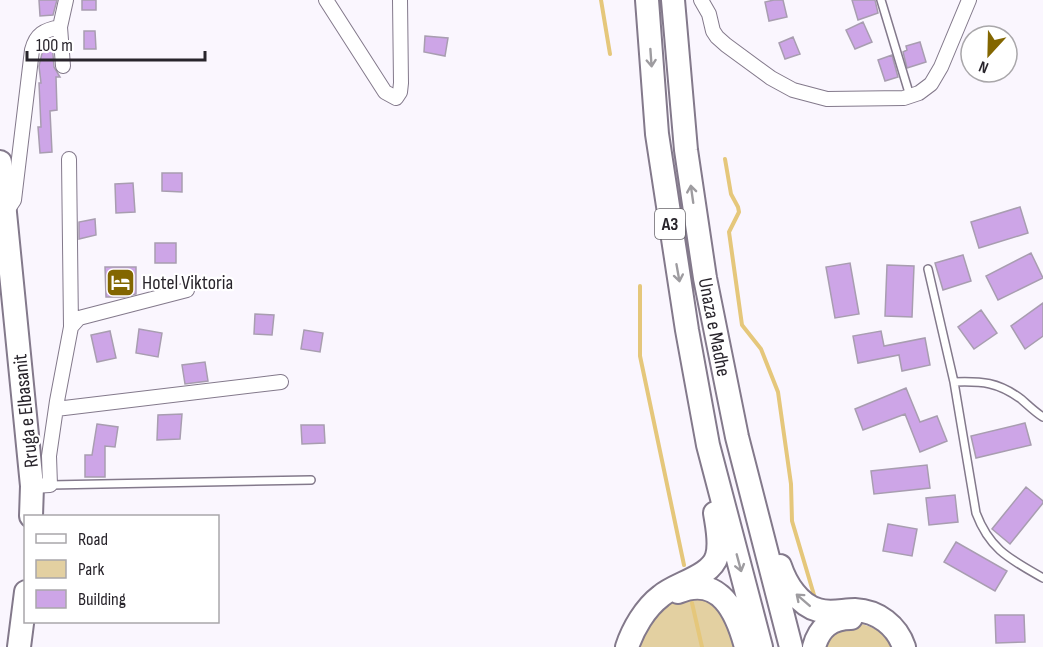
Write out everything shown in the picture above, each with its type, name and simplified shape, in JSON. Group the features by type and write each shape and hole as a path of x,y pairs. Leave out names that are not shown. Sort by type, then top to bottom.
{"main road":[{"name":"Unaza e Madhe","path":"647,0 657,134 708,445 761,647"},
{"name":"Unaza e Madhe","path":"673,0 686,150 705,278 737,437 791,647"},
{"name":"Rruga e Elbasanit","path":"0,162 41,485 31,515"},
{"path":"737,437 761,500 783,576 796,596 819,611 854,610 877,615 893,627 904,647"},
{"path":"627,647 633,632 652,604 667,591 697,576 716,559 718,549 708,445"},
{"path":"633,647 646,620 660,603 677,592 697,587 709,589 728,602 743,634 746,647"},
{"path":"19,647 24,608"},
{"path":"814,647 817,636 826,625 842,618 854,618 878,624 897,647"}],"street":[{"path":"63,66 60,27 66,0"},
{"path":"326,0 384,92 396,98 400,92 401,83 400,0"},
{"path":"701,0 717,37 764,74 793,90 827,99 904,98 925,89 936,75 969,0"},
{"path":"5,213 14,200 34,43 39,34 60,27"},
{"path":"41,485 49,456 71,327 69,159"},
{"path":"71,327 79,318 187,290"},
{"path":"56,409 281,382"}],"lane":[{"path":"881,0 910,96"},
{"path":"928,269 954,382 976,513 981,526 995,547 1043,578"},
{"path":"954,382 981,381 997,385 1009,391 1043,417"},
{"path":"41,485 311,480"}],"green space":[{"path":"714,597 738,647 637,647 651,621 670,601"},
{"path":"857,623 878,630 892,647 820,647 824,635"}],"building":[{"path":"39,0 57,0 53,15 40,16"},
{"path":"82,0 96,0 96,10 82,10"},
{"path":"783,0 787,17 769,21 765,2"},
{"path":"852,0 875,0 878,13 858,20"},
{"path":"863,22 872,42 855,49 846,30"},
{"path":"84,31 95,31 96,49 84,49"},
{"path":"425,36 448,38 445,56 424,52"},
{"path":"793,37 800,54 785,59 779,43"},
{"path":"52,42 54,67 60,77 56,77 57,110 50,111 52,152 40,153 38,127 41,127 39,83 41,83 39,66 44,45"},
{"path":"920,42 926,62 907,68 903,52 907,50 906,46"},
{"path":"892,55 898,77 885,81 878,60"},
{"path":"162,173 182,173 182,192 162,191"},
{"path":"133,183 135,212 116,213 115,184"},
{"path":"1020,207 1028,233 979,248 971,222"},
{"path":"95,219 96,235 79,239 79,222"},
{"path":"155,243 176,243 176,263 155,263"},
{"path":"1031,253 1043,278 998,300 986,276"},
{"path":"963,255 971,281 943,290 935,263"},
{"path":"850,263 859,314 835,318 826,267"},
{"path":"887,265 914,266 912,317 885,316"},
{"name":"Hotel Viktoria","path":"105,267 136,267 136,294 106,297"},
{"path":"1043,303 1043,336 1025,349 1011,326"},
{"path":"981,310 997,333 974,349 958,327"},
{"path":"255,314 274,315 272,335 254,334"},
{"path":"139,329 162,333 158,357 136,353"},
{"path":"304,330 323,333 320,352 301,349"},
{"path":"110,331 116,358 97,362 91,335"},
{"path":"881,331 884,346 925,338 930,365 902,371 899,355 858,363 853,336"},
{"path":"205,362 208,381 185,384 182,365"},
{"path":"906,388 920,422 937,416 947,441 920,452 905,414 863,430 855,409"},
{"path":"182,414 180,439 157,440 158,415"},
{"path":"1025,423 1031,445 976,458 971,436"},
{"path":"97,424 118,427 115,447 105,446 105,477 85,477 85,455 92,455"},
{"path":"301,425 324,425 325,443 302,444"},
{"path":"927,465 930,488 874,494 871,471"},
{"path":"1026,487 1043,503 1010,544 992,529"},
{"path":"955,495 958,522 929,525 926,498"},
{"path":"888,524 917,529 912,556 883,551"},
{"path":"956,542 1007,571 995,591 944,562"},
{"path":"995,615 1024,615 1025,642 996,643"}],"waterway":[{"path":"601,0 610,54"},
{"path":"725,159 731,194 739,212 729,232 742,325 761,349 778,392 791,484 792,521 814,595"},
{"path":"640,286 640,356 684,565"},
{"path":"692,603 702,647"}],"place":[{"name":"Hotel Viktoria","path":"121,282"}]}
